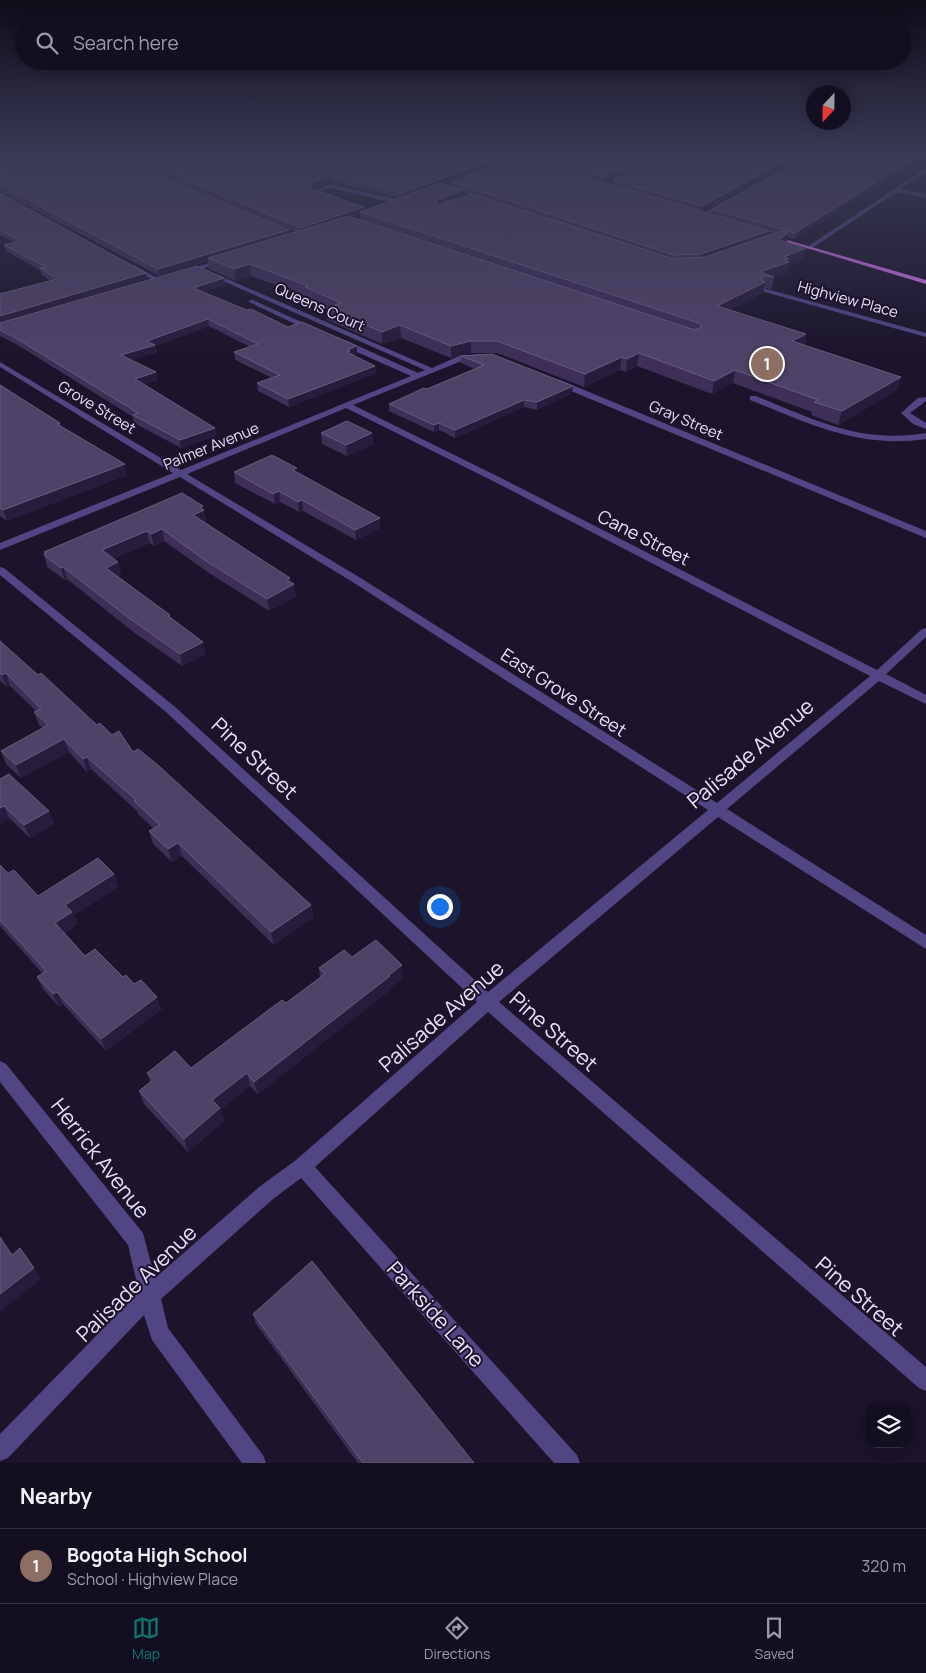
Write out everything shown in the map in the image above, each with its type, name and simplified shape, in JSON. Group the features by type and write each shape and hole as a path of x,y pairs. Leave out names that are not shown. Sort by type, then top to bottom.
{"main road":[{"path":"763,233 925,280"}],"street":[{"path":"810,247 847,222"},
{"path":"769,242 781,238"},
{"path":"196,272 235,257"},
{"path":"127,264 157,280"},
{"name":"Queens Court","path":"182,272 196,272 269,300 432,370"},
{"path":"147,282 164,278"},
{"path":"204,280 213,284"},
{"name":"Highview Place","path":"763,290 926,335"},
{"name":"Queens Court","path":"239,296 320,332"},
{"path":"257,304 269,300"},
{"path":"329,336 343,332"},
{"name":"Queens Court","path":"338,340 418,376"},
{"path":"432,370 462,358 487,356"},
{"name":"Grove Street","path":"0,364 181,473"},
{"name":"Palmer Avenue","path":"0,547 432,370"},
{"name":"Gray Street","path":"549,379 926,536"},
{"path":"753,398 861,438 890,441 926,436"},
{"path":"926,399 921,400 905,413 916,422 926,426"},
{"name":"Cane Street","path":"346,405 496,479 926,700"},
{"name":"East Grove Street","path":"181,473 355,578 926,943"},
{"name":"Pine Street","path":"0,570 170,709 488,1002 926,1381"},
{"name":"Palisade Avenue","path":"0,1450 149,1296 266,1193 302,1166 488,1002 878,675 926,630"},
{"name":"Herrick Avenue","path":"0,1069 136,1240 159,1333 255,1463"},
{"name":"Parkside Lane","path":"302,1166 569,1463"}],"building":[{"path":"0,222 53,222 146,273 0,316 0,294 57,279 40,268 46,267 4,245 19,241 0,229"},
{"path":"70,222 271,222 289,230 158,269"},
{"path":"286,222 317,222 300,228"},
{"path":"327,222 367,222 695,330 702,327 699,323 391,222 561,222 673,259 705,257 781,231 788,233 778,240 806,248 784,257 789,259 784,260 789,262 760,272 774,277 762,276 762,281 765,282 717,306 806,334 792,341 901,377 842,411 814,402 818,400 735,370 714,381 639,353 627,359 622,357 585,374 497,341 471,341 451,346 400,325 382,332 326,308 341,303 305,287 308,286 250,264 234,269 208,258"},
{"path":"574,222 739,222 769,231 701,254 674,255"},
{"path":"758,222 812,222 795,233"},
{"path":"197,266 224,278 193,288 247,310 251,309 288,327 302,322 357,346 347,350 350,351 347,352 375,366 288,399 257,383 280,375 234,352 258,344 208,319 147,341 155,345 121,355 156,372 135,379 215,428 180,440 133,415 138,413 0,330 0,323"},
{"path":"492,354 573,386 537,402 524,400 455,430 439,423 434,425 389,404 424,388 427,389 484,365 461,356"},
{"path":"0,385 60,423 57,424 125,464 3,510 0,508"},
{"path":"347,421 372,433 346,445 321,433"},
{"path":"272,455 297,468 293,470 380,518 355,530 302,500 298,502 279,491 273,494 234,472"},
{"path":"182,493 203,506 200,507 204,510 193,515 290,578 287,580 294,584 267,599 206,561 162,529 151,534 147,531 102,550 118,562 106,568 203,642 180,654 129,618 63,567 61,568 44,555 46,553 44,552"},
{"path":"0,641 38,675 41,673 97,725 100,723 112,735 119,731 133,752 138,749 159,766 311,905 271,932 178,843 168,849 149,831 160,825 134,801 136,800 87,757 83,759 64,739 16,765 1,751 48,725 34,712 41,709 6,673 2,675 0,673"},
{"path":"9,774 49,811 24,825 4,806 0,808 0,779"},
{"path":"98,858 114,874 65,905 72,912 55,923 85,956 95,949 123,977 126,975 134,984 141,980 157,997 101,1039 57,992 53,994 37,977 46,971 0,920 0,865 8,873 14,870 38,896"},
{"path":"376,940 402,965 254,1082 247,1073 212,1100 220,1108 184,1139 139,1091 153,1080 147,1073 175,1051 191,1068 282,1000 286,1003 325,974 319,968 344,950 352,957"},
{"path":"0,1237 12,1255 20,1248 34,1268 0,1294"},
{"path":"312,1261 474,1463 363,1463 253,1314"}],"place":[{"name":"Bogota High School","path":"767,364"}]}
